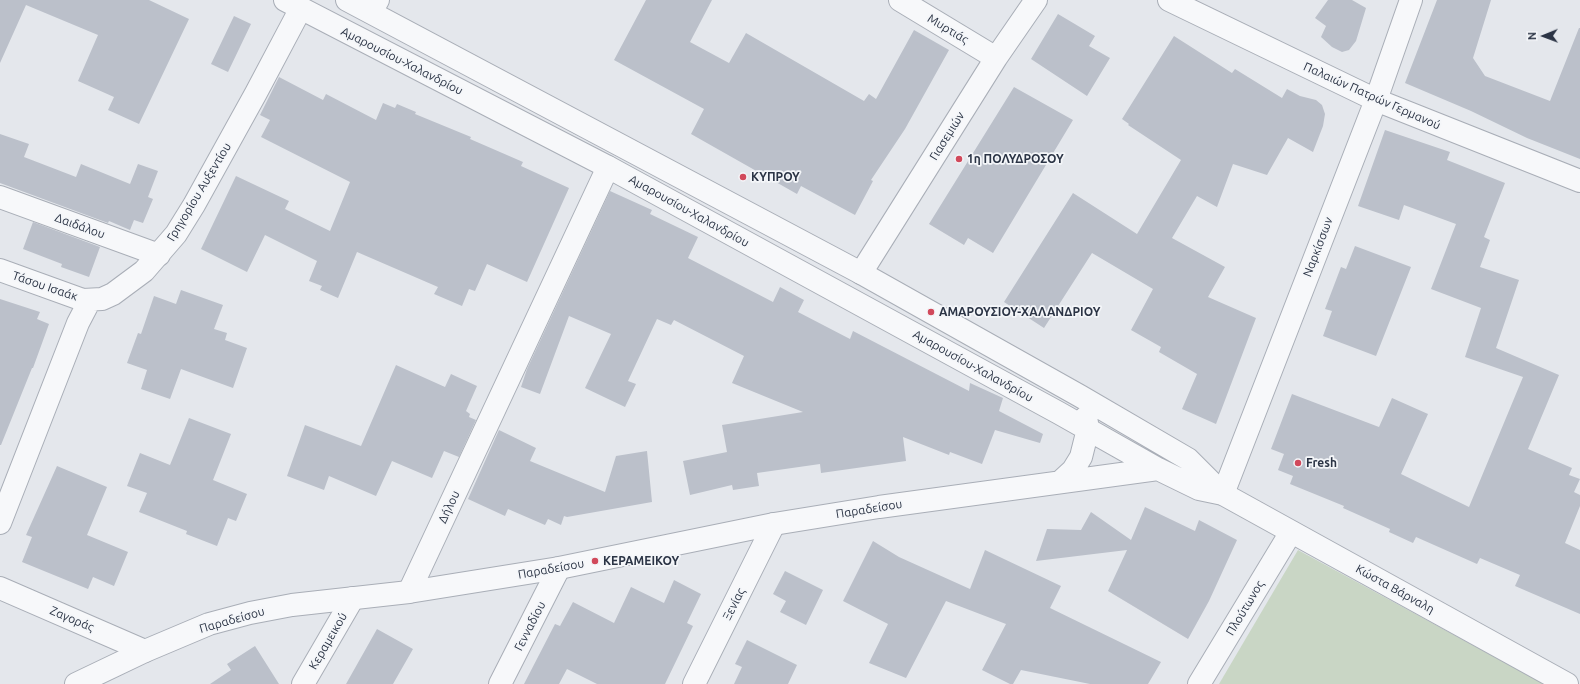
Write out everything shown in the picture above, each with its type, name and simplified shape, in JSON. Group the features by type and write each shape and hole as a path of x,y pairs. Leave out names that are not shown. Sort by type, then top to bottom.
{"street":[{"name":"Αμαρουσίου-Χαλανδρίου","path":"347,0 375,6 861,273 1080,396"},
{"name":"Μυρτιάς","path":"900,0 996,58"},
{"name":"Γιασεμιών","path":"861,273 996,58 1036,0"},
{"name":"Παλαιών Πατρών Γερμανού","path":"1169,0 1376,100 1580,181"},
{"name":"Ναρκίσσων","path":"1223,494 1376,100 1411,0"},
{"name":"Αμαρουσίου-Χαλανδρίου","path":"293,4 608,167 1088,430"},
{"name":"Γρηγορίου Αυξεντίου","path":"90,300 102,299 113,294 144,271 176,234 253,100 293,4"},
{"name":"Δήλου","path":"409,592 490,422 608,167"},
{"name":"Δαιδάλου","path":"0,197 159,255"},
{"name":"Τάσου Ισαάκ","path":"0,270 58,292 83,300 90,300"},
{"path":"0,523 78,323 90,300"},
{"name":"Κώστα Βάρναλη","path":"1080,396 1188,460 1223,494 1567,684"},
{"path":"1060,482 1073,470 1081,457 1088,430 1080,396"},
{"name":"Κώστα Βάρναλη","path":"1088,430 1158,469 1199,489 1223,494"},
{"name":"Παραδείσου","path":"76,684 145,650 209,624 250,613 353,598 409,592 559,568 774,524 879,507 1158,469"},
{"name":"Ξενίας","path":"694,684 774,524"},
{"name":"Πλούτωνος","path":"1199,684 1291,532"},
{"name":"Γενναδίου","path":"500,684 559,568"},
{"name":"Ζαγοράς","path":"0,588 145,650"},
{"name":"Κεραμεικού","path":"303,684 353,598"}],"green space":[{"path":"1298,550 1544,684 1219,684"}],"building":[{"path":"0,0 149,0 189,19 139,124 108,110 114,97 78,81 98,35 26,5 0,63"},
{"path":"646,0 712,0 690,42 729,63 746,33 864,101 869,94 876,99 914,30 949,50 905,129 871,180 873,181 855,215 801,186 797,194 691,134 704,109 614,60"},
{"path":"1328,0 1352,0 1366,8 1356,41 1349,50 1342,52 1332,47 1321,37 1326,26 1315,18"},
{"path":"1437,0 1491,0 1473,58 1485,76 1550,101 1580,28 1580,159 1527,138 1471,111 1405,83"},
{"path":"1058,14 1095,36 1089,46 1110,58 1087,96 1031,59"},
{"path":"234,16 251,24 228,72 211,64"},
{"path":"1174,36 1232,73 1235,69 1282,98 1287,89 1300,96 1316,100 1322,105 1325,114 1323,126 1313,152 1288,138 1267,175 1233,164 1217,207 1197,196 1172,238 1225,267 1208,297 1256,318 1216,424 1182,409 1197,374 1159,352 1161,347 1131,330 1153,289 1092,253 1044,328 1004,302 1073,193 1137,234 1181,160 1128,125 1129,124 1122,119"},
{"path":"279,77 323,100 326,94 376,120 383,103 395,108 397,104 416,112 415,114 471,137 470,139 523,162 521,166 569,188 527,282 487,264 475,291 469,289 462,306 434,294 438,287 357,252 338,298 320,290 322,286 309,281 317,261 265,235 247,272 201,249 236,176 289,201 285,209 330,231 350,182 261,137 270,120 260,115"},
{"path":"1014,87 1073,120 993,253 968,238 964,245 929,224"},
{"path":"1385,130 1450,152 1447,160 1505,183 1484,237 1490,240 1480,267 1519,280 1496,348 1559,375 1528,449 1572,468 1569,475 1580,479 1574,492 1580,495 1580,506 1565,543 1580,550 1580,614 1515,586 1520,575 1480,558 1477,564 1416,537 1413,543 1389,532 1390,529 1343,508 1344,506 1290,484 1293,476 1278,470 1284,454 1271,449 1292,394 1379,427 1392,398 1428,414 1401,474 1469,507 1523,377 1465,357 1481,308 1431,289 1456,224 1404,205 1399,220 1358,206"},
{"path":"0,134 29,144 24,157 76,177 81,164 130,184 138,164 158,171 148,197 153,199 143,223 134,220 130,230 109,221 108,223 0,183"},
{"path":"610,191 652,210 650,214 698,237 688,258 773,302 780,287 804,300 798,312 850,339 853,331 969,391 970,383 1003,398 999,411 1043,434 1040,443 995,430 982,464 950,452 949,455 903,437 906,461 821,473 820,464 757,473 759,486 733,490 732,485 690,495 683,461 727,452 722,425 803,412 732,383 744,356 674,320 671,325 657,319 628,381 636,384 625,407 585,388 611,334 569,316 540,394 521,387 527,369"},
{"path":"33,222 100,247 89,277 61,267 62,264 23,249"},
{"path":"1355,246 1411,267 1376,356 1323,336 1332,311 1325,309 1341,267 1346,269"},
{"path":"181,290 223,305 214,329 227,333 225,340 247,348 233,388 181,369 170,399 141,389 147,370 127,363 138,333 141,334 154,296 176,304"},
{"path":"0,299 40,312 37,319 49,324 33,368 1,445 0,445"},
{"path":"396,365 445,387 451,374 477,386 466,411 470,414 469,417 476,420 459,457 444,451 432,478 392,461 376,496 329,476 324,490 287,476 305,425 361,446"},
{"path":"189,418 231,434 213,480 247,494 236,521 228,518 217,546 186,534 187,531 139,512 147,493 127,486 140,453 170,465"},
{"path":"499,430 536,448 530,461 605,492 616,456 647,451 652,502 567,517 564,516 561,525 548,519 545,525 508,509 505,516 468,499"},
{"path":"57,466 107,487 87,535 128,552 114,586 93,577 88,589 22,562 32,537 26,535"},
{"path":"1145,507 1195,531 1199,520 1237,540 1209,601 1188,639 1108,591 1127,550 1036,561 1047,529 1081,530 1091,512 1131,540"},
{"path":"873,541 899,557 970,589 985,550 1061,586 1050,608 1161,662 1148,684 1090,684 1021,670 1013,684 1010,684 982,670 1006,624 946,601 906,678 869,663 888,624 843,601"},
{"path":"785,571 823,590 806,625 780,612 786,601 773,594"},
{"path":"674,580 701,594 687,623 693,626 665,684 597,684 567,669 559,684 524,684 555,624 560,626 573,602 614,623 631,587 664,603"},
{"path":"377,629 413,649 393,684 346,684"},
{"path":"747,640 797,665 788,684 734,684 742,667 735,664"},
{"path":"255,646 279,684 210,684 231,670 227,664"}],"place":[{"name":"1η ΠΟΛΥΔΡΟΣΟΥ","path":"959,159"},
{"name":"ΚΥΠΡΟΥ","path":"743,177"},
{"name":"ΑΜΑΡΟΥΣΙΟΥ-ΧΑΛΑΝΔΡΙΟΥ","path":"931,312"},
{"name":"Fresh","path":"1298,463"},
{"name":"ΚΕΡΑΜΕΙΚΟΥ","path":"595,561"}]}
